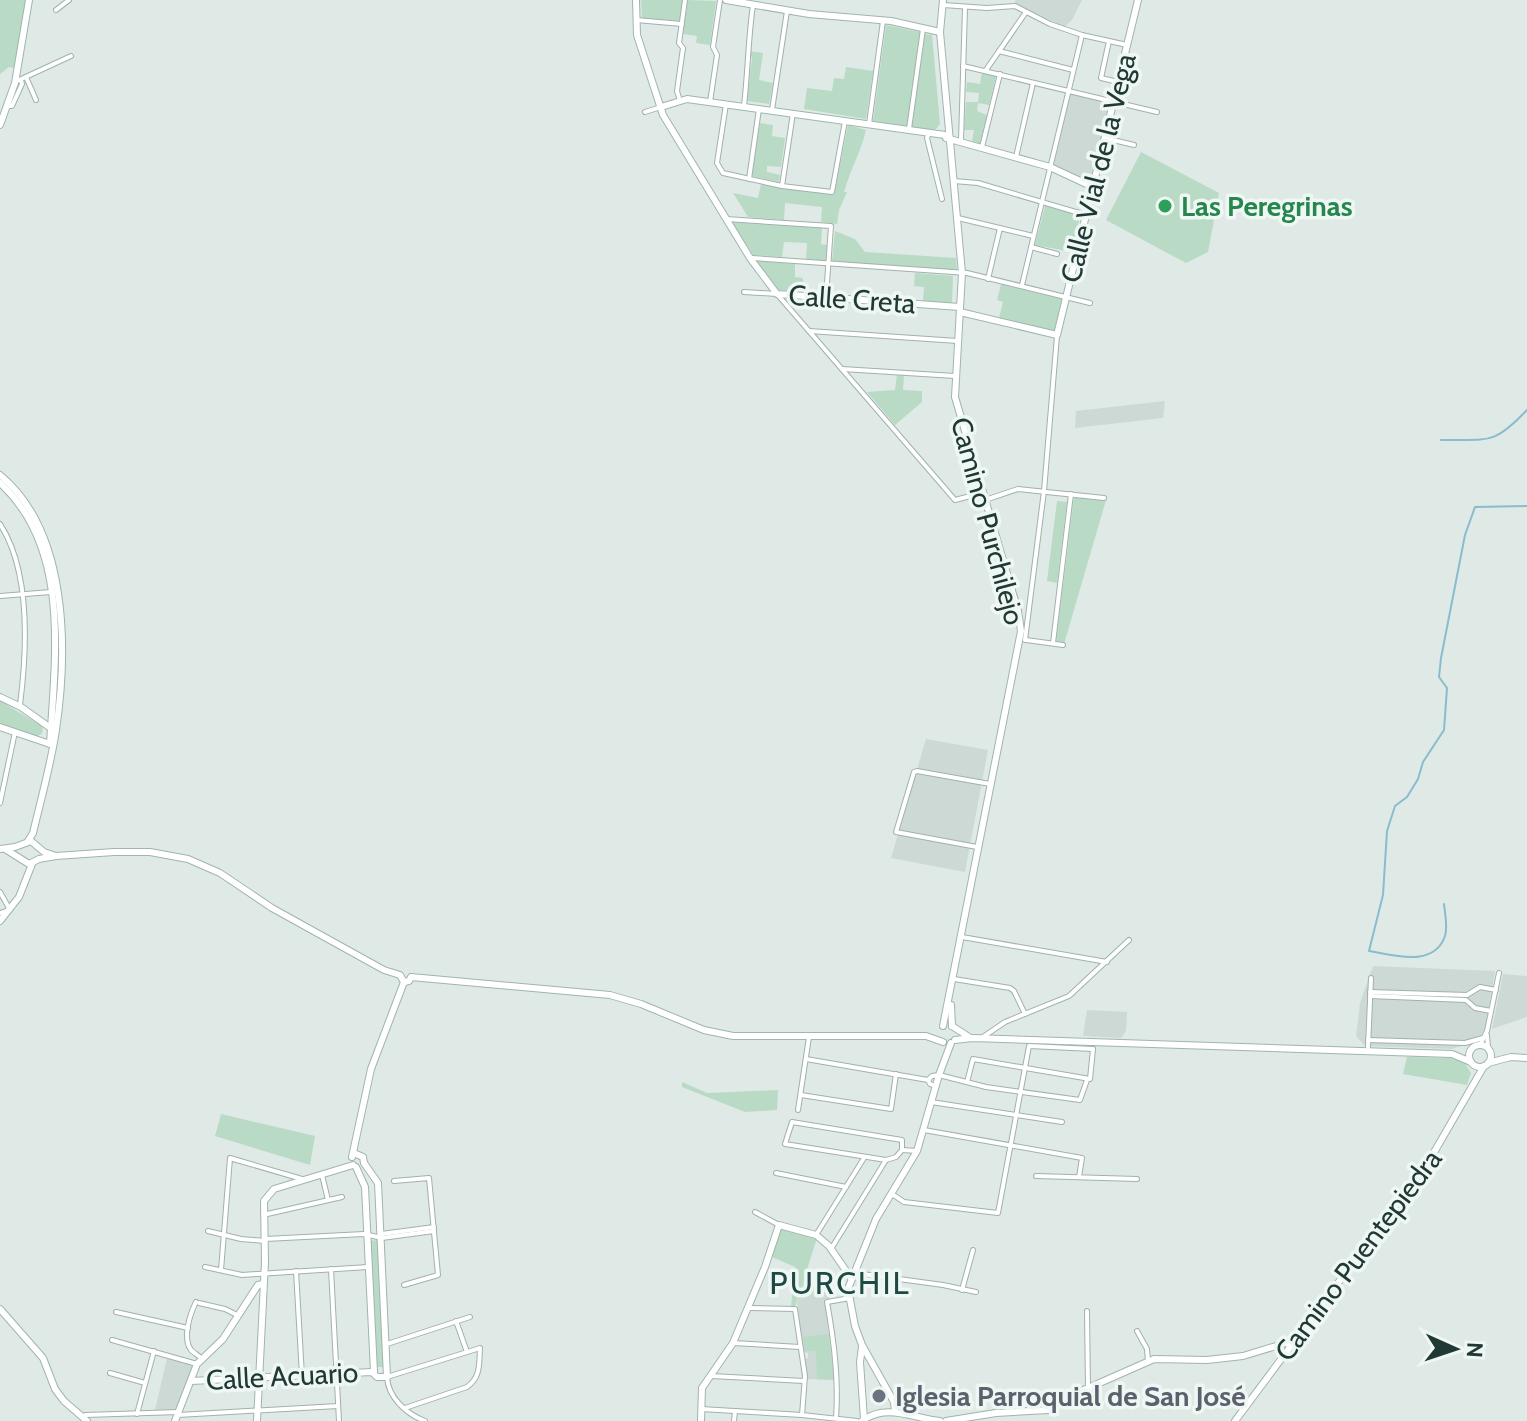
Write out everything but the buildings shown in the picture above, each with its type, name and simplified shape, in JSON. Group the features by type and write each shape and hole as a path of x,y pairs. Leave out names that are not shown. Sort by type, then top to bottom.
{"street":[{"path":"0,125 5,107 21,80 29,0"},
{"path":"56,10 69,0"},
{"path":"636,0 637,35 661,107 750,258 840,369 955,500 1018,489 1104,498"},
{"path":"680,101 677,91 683,48 679,43 685,0"},
{"path":"710,102 717,55 713,47 723,0 787,11 883,21 940,32"},
{"name":"Calle Vial de la Vega","path":"1057,335 1138,0"},
{"path":"943,2 965,8 1013,3 1050,24 1127,45"},
{"name":"Camino Purchilejo","path":"943,2 940,32 962,273 955,397 1022,610 1024,627 951,994 941,1028 947,1041"},
{"path":"744,106 750,60 746,52 753,5"},
{"path":"961,141 965,8"},
{"path":"772,110 787,11"},
{"path":"986,70 1026,12"},
{"path":"636,20 682,24"},
{"path":"869,124 883,21"},
{"path":"909,129 923,28"},
{"path":"1021,286 1082,35"},
{"path":"1109,41 1101,78 1118,82"},
{"path":"999,51 1073,70"},
{"path":"21,80 71,56"},
{"path":"963,66 1157,112"},
{"path":"982,147 1000,74"},
{"path":"21,80 36,100"},
{"path":"1016,157 1033,83"},
{"path":"645,112 687,99 869,124 877,129 929,134"},
{"path":"726,104 717,163 723,173 782,186 832,192 845,121"},
{"path":"749,179 759,109"},
{"path":"782,186 793,113"},
{"path":"899,130 909,129 982,147 1050,167 1093,187"},
{"path":"929,134 942,199"},
{"path":"1105,138 1134,145"},
{"path":"954,181 978,183 1086,215"},
{"path":"958,218 1033,236"},
{"path":"726,219 831,226 826,297"},
{"path":"988,279 1000,228"},
{"path":"1031,247 1057,254"},
{"path":"750,258 962,273 1090,303"},
{"name":"Calle Creta","path":"744,292 960,309 1057,335"},
{"path":"809,331 958,341"},
{"path":"1024,627 1022,610 1044,491 1057,335"},
{"path":"840,369 955,376"},
{"path":"0,475 34,514 51,556 61,650 51,728 38,741"},
{"path":"0,483 21,505 36,530 46,559 51,592 55,664 52,745 32,842"},
{"path":"1053,643 1071,494"},
{"path":"0,524 16,557 22,594 20,706"},
{"path":"0,596 51,592"},
{"path":"1023,640 1063,645"},
{"path":"0,697 20,706 51,728"},
{"path":"0,727 52,745"},
{"path":"0,803 15,732"},
{"path":"980,848 896,832 912,775 917,771 992,784"},
{"path":"3,849 32,842"},
{"path":"32,842 56,856"},
{"path":"18,856 19,846"},
{"path":"3,849 32,862 56,856 131,852 188,859 220,873 272,908 402,979"},
{"path":"0,921 19,897 40,849"},
{"path":"0,892 10,910"},
{"path":"0,913 10,910"},
{"path":"962,937 1107,962"},
{"path":"981,1038 1005,1022 1069,996 1129,940"},
{"path":"374,1371 365,1187 354,1158 371,1069 405,970 411,977 598,993 627,999 717,1033 753,1037 926,1036 947,1041 981,1038 1078,1045"},
{"path":"1486,1064 1491,1057 1487,1031 1499,973"},
{"path":"1368,1047 1371,978"},
{"path":"954,979 1010,988 1025,1014"},
{"path":"1370,994 1467,995 1480,987 1496,990"},
{"name":"Camino Purchilejo","path":"947,1041 954,1029 951,994"},
{"path":"1370,994 1466,1000 1475,1008 1491,1011"},
{"path":"1005,1022 1004,1032 1008,1039"},
{"path":"926,1036 941,1028 954,1029 972,1038"},
{"path":"892,1194 904,1202 998,1213 1029,1046 1452,1054 1471,1049 1482,1041 1487,1031"},
{"path":"798,1110 809,1037"},
{"path":"1368,1040 1482,1041"},
{"path":"861,1420 865,1357 850,1298 852,1276 876,1219 917,1151 947,1041"},
{"path":"1482,1041 1488,1048 1511,1057 1527,1058"},
{"path":"806,1059 928,1080 939,1075 1021,1092 1080,1100 1089,1079 1093,1045"},
{"path":"1471,1049 1472,1062"},
{"path":"1452,1054 1486,1064 1511,1057"},
{"path":"967,1082 973,1059 1089,1079"},
{"name":"Camino Puentepiedra","path":"1472,1062 1472,1083"},
{"name":"Camino Puentepiedra","path":"1235,1421 1429,1161 1457,1116 1472,1083 1486,1064"},
{"path":"801,1095 891,1109 896,1074"},
{"path":"928,1080 935,1086"},
{"path":"931,1102 1062,1122"},
{"path":"792,1122 902,1140 902,1150 896,1157 886,1160 864,1158 785,1144 792,1122"},
{"path":"924,1130 1082,1158 1079,1177"},
{"path":"902,1150 917,1151"},
{"path":"257,1421 264,1201 270,1191 362,1156 378,1183 389,1391 405,1408 425,1421"},
{"path":"221,1270 230,1158 302,1179"},
{"path":"354,1158 364,1163"},
{"path":"816,1235 864,1158"},
{"path":"831,1249 886,1160"},
{"path":"322,1173 328,1200"},
{"path":"776,1173 846,1187"},
{"path":"1036,1176 1137,1179"},
{"path":"394,1181 429,1178 434,1229 438,1275 404,1285"},
{"path":"263,1215 342,1197"},
{"path":"755,1212 779,1225 816,1235 852,1276 943,1285 976,1292"},
{"path":"701,1421 702,1388 733,1343 779,1225"},
{"path":"208,1231 265,1240 364,1234 379,1236 434,1229"},
{"path":"962,1290 973,1250"},
{"path":"205,1267 242,1275 368,1267"},
{"path":"331,1269 339,1421"},
{"path":"296,1271 302,1376"},
{"path":"177,1416 200,1361 223,1339 258,1285 263,1284"},
{"path":"836,1418 835,1349 827,1302 850,1298"},
{"path":"200,1361 191,1351 188,1328 198,1302 223,1308 238,1318"},
{"path":"749,1308 795,1309 804,1381 802,1415"},
{"path":"0,1309 43,1358 55,1389 64,1401 85,1420"},
{"path":"1087,1311 1088,1389"},
{"path":"116,1312 188,1328"},
{"path":"387,1344 470,1317"},
{"path":"456,1321 467,1352"},
{"path":"1137,1331 1147,1349 1148,1361"},
{"path":"112,1340 200,1361"},
{"path":"733,1343 800,1347"},
{"path":"701,1409 861,1420 870,1415 895,1411 943,1421 996,1413 1030,1415 1048,1410 1148,1361 1243,1356 1286,1343 1291,1345"},
{"path":"387,1373 480,1348 475,1381 467,1387 405,1408"},
{"path":"137,1414 154,1351"},
{"path":"865,1357 894,1402 895,1411"},
{"name":"Calle Acuario","path":"191,1381 374,1371 387,1373"},
{"path":"110,1373 145,1383"},
{"path":"711,1376 804,1381"},
{"path":"85,1420 85,1415 177,1416 338,1406"},
{"path":"734,1421 735,1411"},
{"path":"767,1421 768,1413"}],"shaded area":[{"path":"1016,0 1082,0 1072,20 1064,27 1014,3"},
{"path":"1070,94 1109,104 1090,182 1054,165"},
{"path":"1165,401 1163,418 1075,428 1076,411"},
{"path":"926,739 988,750 965,872 891,858"},
{"path":"1373,966 1495,971 1484,1035 1477,1041 1452,1049 1365,1046 1356,1036 1360,1003"},
{"path":"1503,974 1527,976 1527,1017 1492,1029"},
{"path":"1087,1010 1127,1012 1126,1031 1121,1038 1083,1036"},
{"path":"823,1269 830,1300 825,1302 834,1380 807,1379 805,1359 808,1353 804,1352 797,1303 806,1272"},
{"path":"167,1358 193,1365 177,1409 155,1410"}],"green space":[{"path":"0,0 26,0 15,68 9,67 0,74"},
{"path":"641,0 683,0 680,21 642,18"},
{"path":"688,0 716,1 710,45 696,43 697,36 683,34"},
{"path":"886,25 920,32 907,126 873,121"},
{"path":"925,34 932,35 940,124 935,130 912,127"},
{"path":"749,51 763,53 759,80 773,83 769,104 747,101 752,58"},
{"path":"846,67 873,71 866,119 804,109 807,88 832,91 834,78 844,79"},
{"path":"982,73 996,76 989,105 978,103 977,111 987,115 980,144 972,141 974,130 964,130 966,102 978,102 979,93 966,92 967,82 980,84"},
{"path":"760,123 773,125 772,136 785,138 781,167 767,166 767,172 780,175 779,182 752,176"},
{"path":"848,125 866,130 846,184 844,192 847,192 837,224 821,222 822,207 785,203 784,220 748,217 733,193 758,198 761,184 834,195"},
{"name":"Las Peregrinas","path":"1141,152 1219,193 1208,252 1186,263 1106,220"},
{"path":"1045,206 1080,216 1072,252 1035,245"},
{"path":"732,222 822,228 821,244 827,245 826,261 806,259 807,243 784,242 782,257 753,255"},
{"path":"835,231 855,239 865,252 956,258 957,271 832,261"},
{"path":"757,261 795,264 795,277 803,278 802,292 779,290"},
{"path":"915,273 953,276 952,303 923,301 924,287 914,286"},
{"path":"1001,284 1062,299 1055,331 999,318 1003,302 997,300"},
{"path":"897,375 904,376 903,390 922,391 922,402 895,425 867,392 895,390"},
{"path":"1074,497 1106,500 1064,644 1056,642"},
{"path":"1057,501 1067,502 1057,583 1047,581"},
{"path":"0,701 40,725 42,734 37,736 0,723"},
{"path":"1407,1057 1457,1058 1464,1061 1471,1073 1467,1085 1403,1074"},
{"path":"682,1082 707,1093 778,1090 777,1110 745,1112 682,1087"},
{"path":"221,1114 315,1136 310,1165 215,1136"},
{"path":"781,1229 817,1238 795,1307 791,1307 795,1267 772,1257"},
{"path":"377,1240 385,1367 376,1367 368,1241"},
{"path":"829,1334 834,1380 817,1379 816,1351 805,1351 803,1337"}],"waterway":[{"path":"1441,440 1480,440 1498,435 1527,410"},
{"path":"1444,904 1445,936 1440,946 1432,952 1412,957 1369,951 1383,895 1387,831 1395,806 1407,797 1418,779 1423,762 1444,730 1447,688 1439,677 1441,658 1465,535 1475,507 1527,506"}],"place":[{"name":"Las Peregrinas","path":"1165,206"},
{"name":"Iglesia Parroquial de San José","path":"879,1396"}],"district":[{"name":"PURCHIL","path":"840,1283"}]}
